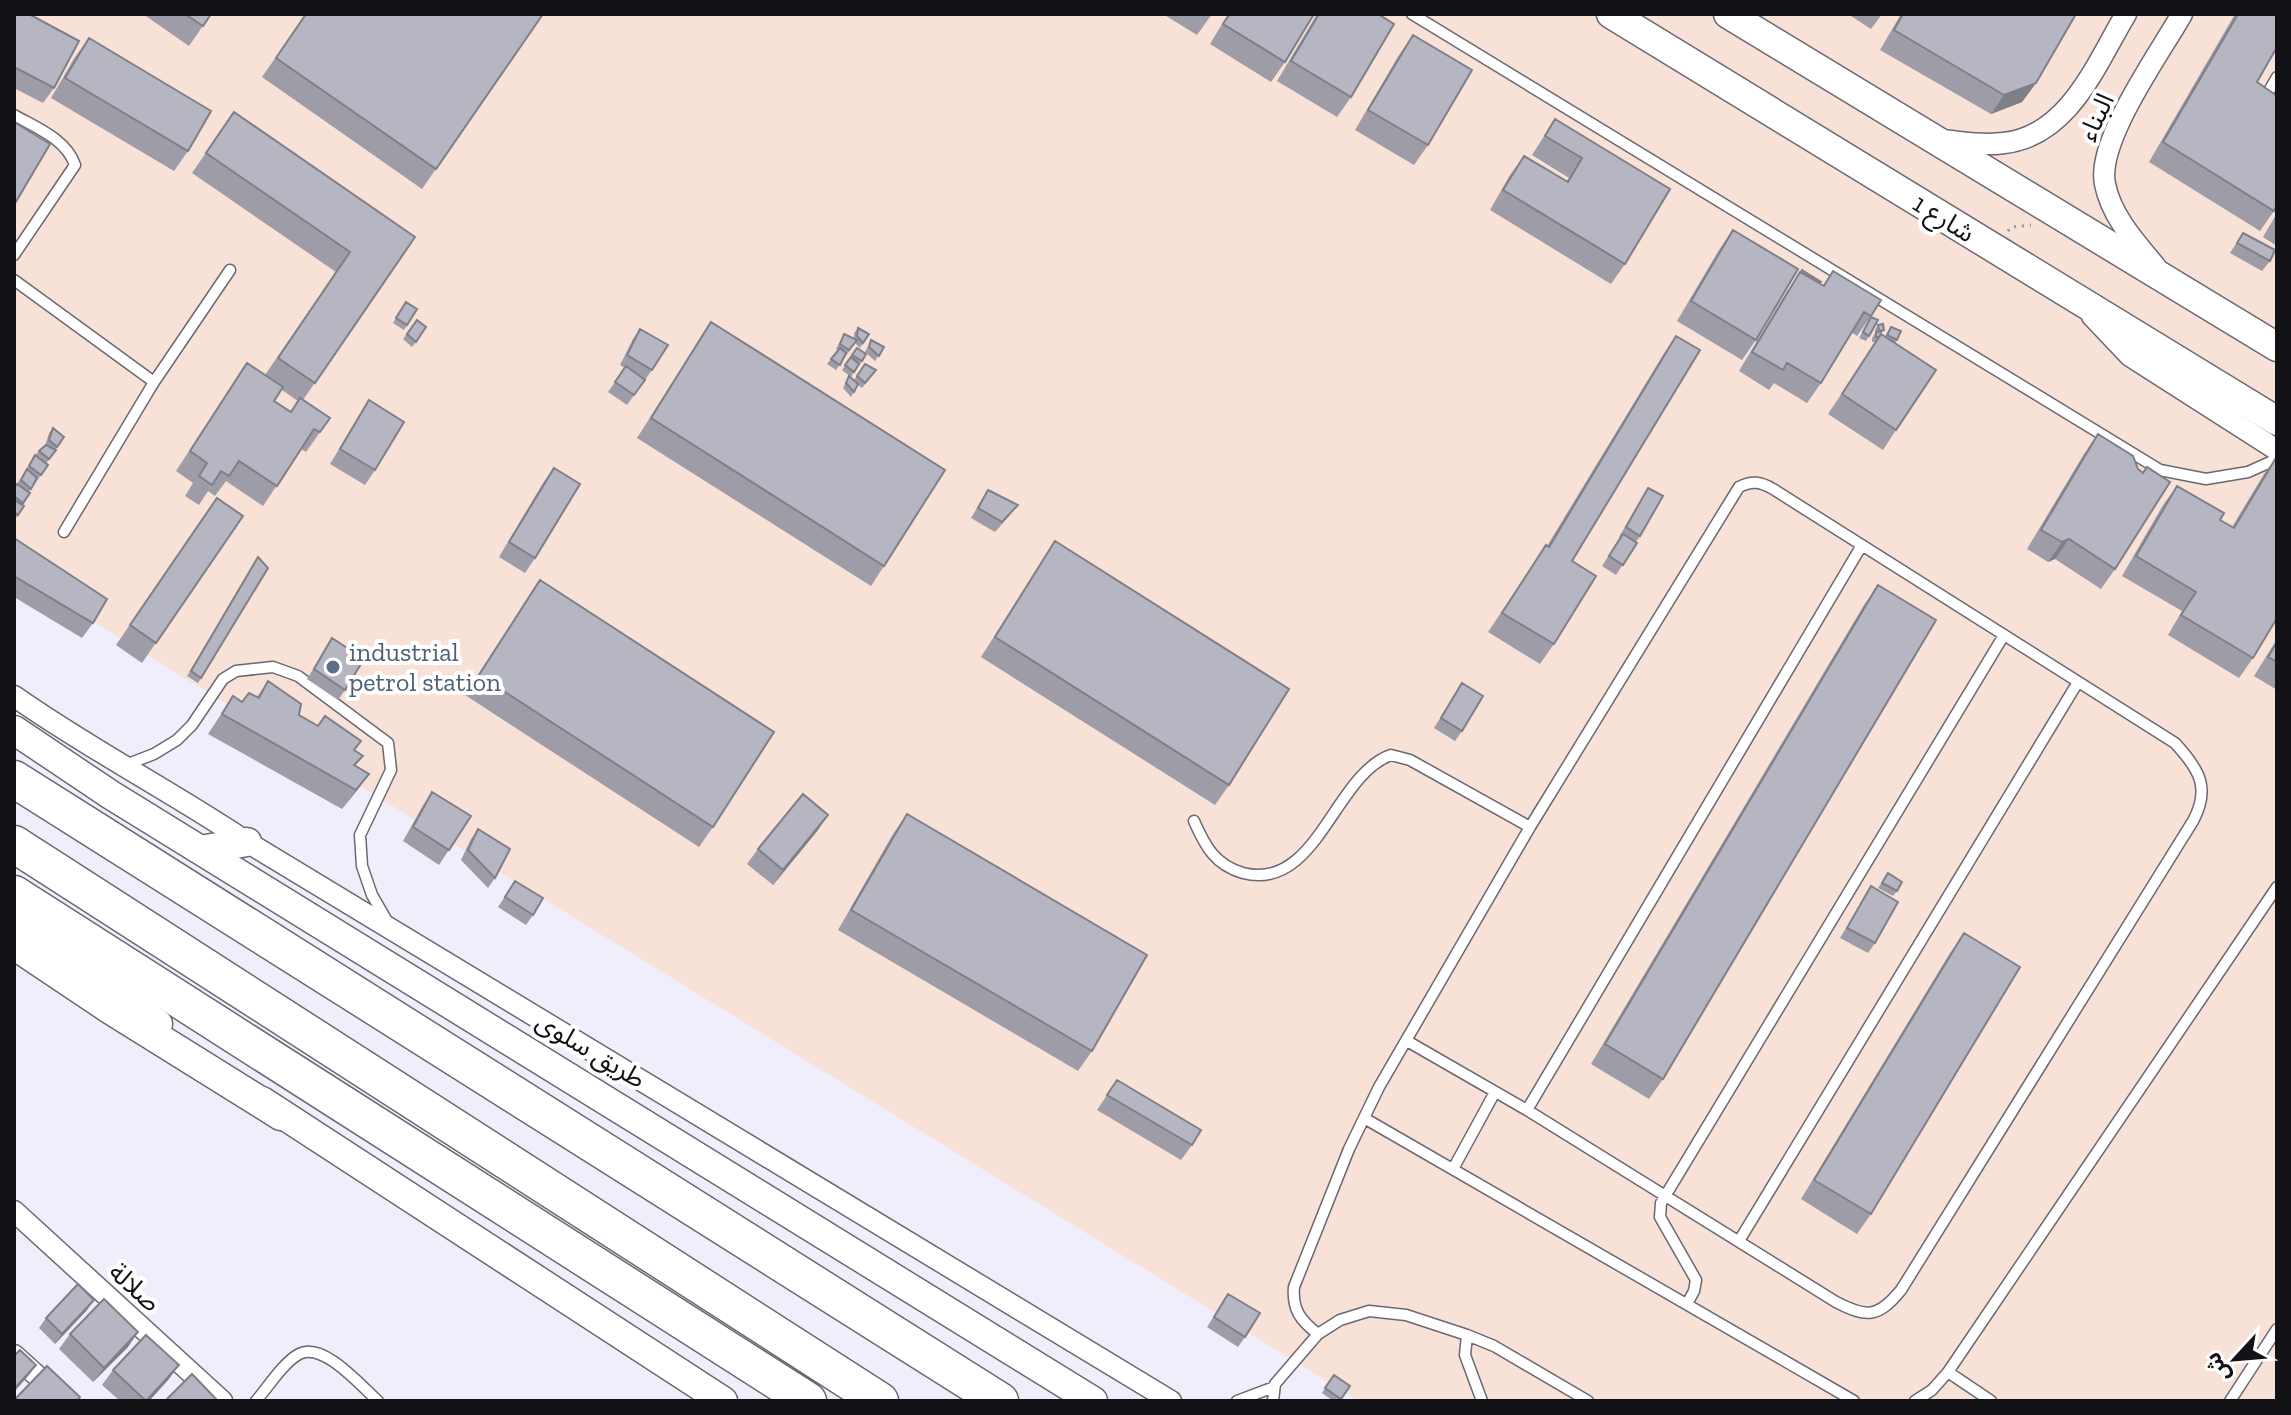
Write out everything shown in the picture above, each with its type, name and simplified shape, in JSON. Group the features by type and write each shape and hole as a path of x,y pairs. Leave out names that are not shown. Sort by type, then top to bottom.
{"highway":[{"path":"14,779 1000,1401"},
{"path":"14,844 880,1401"},
{"path":"14,894 808,1401"}],"main road":[{"name":"شارع 1","path":"1611,14 2277,421"},
{"path":"1728,14 2277,347"},
{"name":"طريق سلوى","path":"14,730 111,795 1093,1401"},
{"path":"200,850 247,842"},
{"path":"14,918 281,1115"},
{"path":"14,944 723,1401"}],"street":[{"name":"البناء","path":"1934,139 2006,143 2028,138 2048,127 2071,107 2126,14"},
{"name":"البناء","path":"2169,282 2133,239 2113,208 2105,184 2104,160 2112,134 2182,14"},
{"path":"2082,304 2130,356 2277,450"},
{"name":"طريق سلوى","path":"14,696 122,767 205,814 1171,1401"},
{"name":"صلالة","path":"14,1211 222,1401"},
{"path":"14,1355 65,1401"}],"lane":[{"path":"1412,14 2160,470 2206,479 2248,472 2277,459"},
{"path":"2262,102 2277,77"},
{"path":"14,115 62,144 75,165 14,255"},
{"path":"64,532 154,382 230,270"},
{"path":"14,280 154,382"},
{"path":"1318,1334 1296,1313 1294,1287 1364,1118 1407,1041 1530,827 1739,487 1749,482 1763,483 1862,545 2175,743 2191,761 2200,778 2200,807 2193,821 1901,1290 1875,1314 1855,1312 1527,1110 1407,1041"},
{"path":"1527,1110 1862,545"},
{"path":"1687,1304 1696,1280 1660,1217 1659,1210 1665,1196 2004,635"},
{"path":"122,767 154,754 177,740 192,725 223,679 236,671 273,667 298,676 388,743 391,770 360,835 362,866 372,895 392,930"},
{"path":"1739,1241 2078,682"},
{"path":"1194,821 1205,847 1231,870 1265,874 1282,869 1297,860 1367,770 1391,755 1410,760 1530,827"},
{"path":"1915,1401 1932,1390 1948,1372 2277,887"},
{"path":"1453,1169 1495,1092"},
{"path":"1364,1118 1854,1401"},
{"path":"1237,1401 1274,1387 1318,1334 1340,1320 1355,1314 1386,1311 1494,1346 1588,1401"},
{"path":"2230,1401 2277,1329"},
{"path":"1467,1335 1465,1355 1482,1401"},
{"path":"256,1401 293,1358 312,1351 326,1355 378,1401"},
{"path":"1948,1372 1991,1401"},
{"path":"1273,1401 1274,1387"}],"path":[{"path":"1995,249 2011,227 2030,226 2044,206"}],"shaded area":[{"path":"14,14 2277,14 2277,1401 1359,1401 14,573"}],"building":[{"path":"15,14 29,14 79,41 54,88 14,67"},
{"path":"185,14 211,14 203,26"},
{"path":"306,14 543,14 436,169 276,58"},
{"path":"1230,14 1314,14 1285,62 1223,24"},
{"path":"1319,14 1378,14 1394,24 1351,97 1291,61"},
{"path":"1903,14 2076,14 2036,83 2004,95 1894,30"},
{"path":"2238,14 2277,14 2277,47 2257,82 2277,96 2277,205 2274,211 2163,142"},
{"path":"1413,35 1472,70 1428,145 1368,110"},
{"path":"89,38 211,111 188,151 65,78"},
{"path":"234,112 415,237 315,383 278,358 350,252 206,153"},
{"path":"1555,119 1670,189 1625,264 1503,190 1524,156 1568,182 1582,158 1545,136"},
{"path":"14,122 50,144 14,205"},
{"path":"1733,230 1798,269 1756,340 1691,301"},
{"path":"2243,233 2275,250 2270,261 2237,243"},
{"path":"1833,271 1881,300 1871,316 1864,312 1821,383 1787,363 1783,370 1752,352 1800,272 1824,286"},
{"path":"406,302 417,309 407,325 396,318"},
{"path":"1871,317 1878,320 1869,336 1863,332"},
{"path":"417,320 426,327 416,342 407,334"},
{"path":"711,322 945,470 884,566 651,418"},
{"path":"1883,324 1884,330 1876,337 1878,325"},
{"path":"1891,327 1901,331 1897,340 1887,335"},
{"path":"858,328 869,334 863,343 857,336"},
{"path":"640,329 668,345 652,370 627,355"},
{"path":"844,334 857,340 849,350 840,344"},
{"path":"1881,334 1936,370 1896,430 1842,394"},
{"path":"1676,336 1700,350 1572,561 1596,576 1554,644 1502,613 1546,545 1549,547"},
{"path":"871,340 884,347 879,356 869,347"},
{"path":"840,348 846,353 840,365 831,359"},
{"path":"857,348 866,354 862,361 852,355"},
{"path":"851,357 859,364 854,372 845,365"},
{"path":"247,363 283,387 274,401 291,412 300,398 330,418 320,432 314,429 277,486 239,461 229,476 221,471 212,485 199,476 207,463 190,451"},
{"path":"865,364 876,370 865,383 857,376"},
{"path":"626,366 645,380 634,395 615,382"},
{"path":"849,376 858,384 854,392 846,383"},
{"path":"369,400 404,422 375,470 340,449"},
{"path":"53,428 64,437 57,447 49,440"},
{"path":"2098,434 2133,456 2143,473 2147,467 2170,482 2115,569 2069,539 2062,542 2041,530"},
{"path":"46,445 56,450 49,459 39,451"},
{"path":"35,455 48,465 41,475 29,466"},
{"path":"2277,456 2277,618 2253,658 2181,615 2196,592 2136,556 2177,486 2224,513 2220,520 2234,528"},
{"path":"554,468 580,484 535,558 509,542"},
{"path":"27,469 37,478 31,489 21,480"},
{"path":"17,484 30,493 23,503 14,496"},
{"path":"1648,488 1663,496 1640,536 1626,527"},
{"path":"988,490 1018,505 1002,522 978,508"},
{"path":"217,498 243,516 156,643 130,625"},
{"path":"14,500 24,506 18,515 14,512"},
{"path":"1623,534 1637,543 1623,565 1609,556"},
{"path":"14,538 107,599 93,623 14,576"},
{"path":"1055,541 1289,689 1229,785 995,637"},
{"path":"258,557 268,568 201,678 191,671"},
{"path":"540,580 774,732 713,827 479,675"},
{"path":"1878,585 1936,620 1663,1079 1605,1044"},
{"path":"332,638 364,659 345,690 314,669"},
{"path":"2277,642 2277,662 2268,657"},
{"path":"268,681 301,704 299,715 318,726 325,716 361,741 354,750 363,756 354,765 369,774 356,790 222,714 233,696 242,702 249,693 259,698"},
{"path":"1462,683 1483,696 1462,731 1441,718"},
{"path":"432,792 471,816 449,850 413,827"},
{"path":"803,794 828,815 783,870 758,849"},
{"path":"907,814 1147,955 1092,1051 851,910"},
{"path":"478,829 510,849 495,878 468,850"},
{"path":"1888,873 1902,882 1897,891 1882,883"},
{"path":"515,881 543,898 533,915 505,897"},
{"path":"1871,886 1898,902 1875,943 1847,928"},
{"path":"1964,933 2020,967 1871,1214 1814,1180"},
{"path":"1117,1080 1201,1130 1192,1145 1107,1095"},
{"path":"78,1284 94,1300 62,1334 46,1318"},
{"path":"1228,1294 1260,1313 1245,1337 1214,1317"},
{"path":"104,1299 138,1332 104,1368 70,1334"},
{"path":"146,1335 179,1365 146,1401 113,1370"},
{"path":"20,1350 36,1365 14,1389 14,1356"},
{"path":"47,1366 80,1397 77,1401 19,1401 16,1398"},
{"path":"192,1374 218,1401 165,1401"},
{"path":"1334,1375 1350,1386 1341,1399 1325,1388"}],"place":[{"name":"industrial petrol station","path":"333,667"}]}
